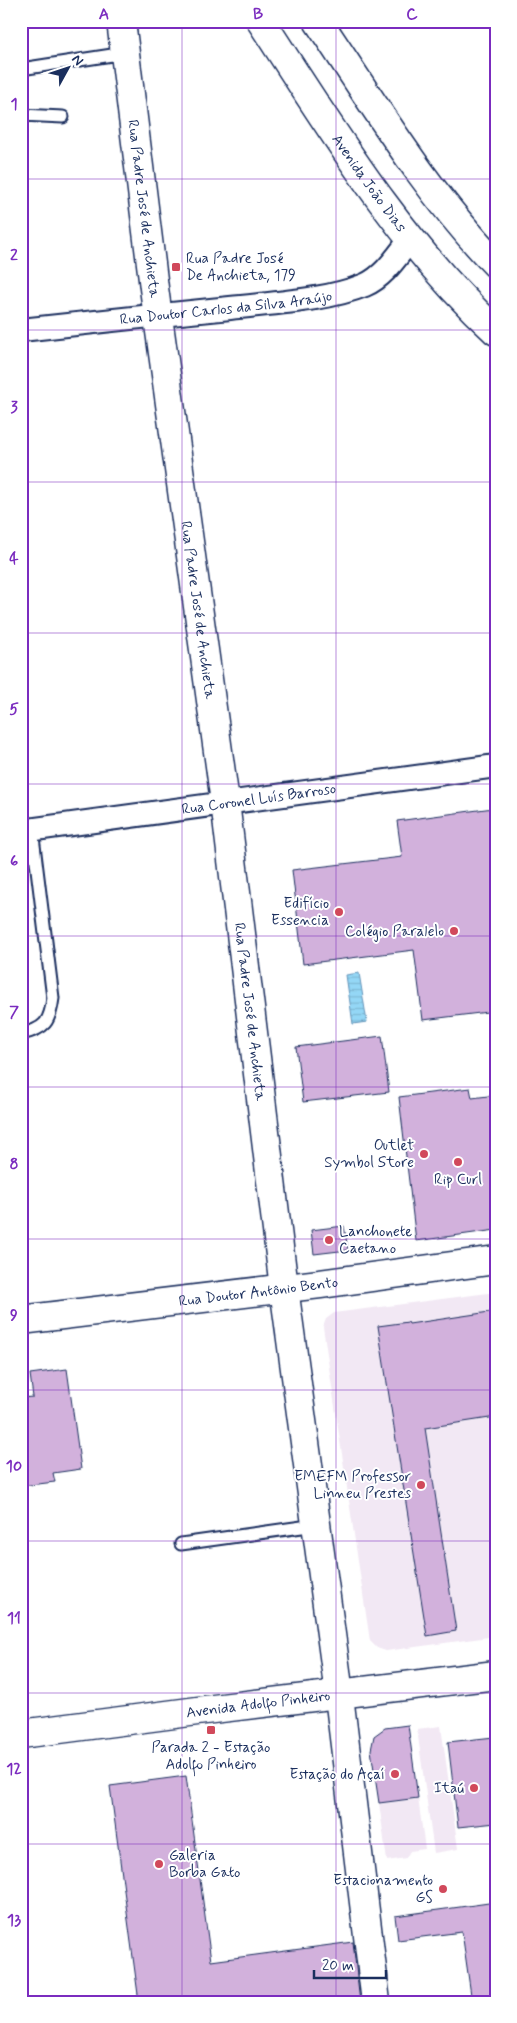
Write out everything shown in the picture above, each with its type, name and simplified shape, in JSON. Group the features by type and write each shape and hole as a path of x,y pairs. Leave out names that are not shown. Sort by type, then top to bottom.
{"street":[{"name":"Rua Padre José de Anchieta","path":"121,21 225,802 284,1288 339,1694 376,2002"},
{"name":"Avenida João Dias","path":"261,21 356,167 410,240 471,308 496,331"},
{"path":"318,21 419,170 467,233 491,252"},
{"name":"Rua Doutor Carlos da Silva Araújo","path":"21,330 273,303 329,294 365,284 388,268 410,240"},
{"name":"Rua Coronel Luís Barroso","path":"27,830 496,766"},
{"name":"Rua Doutor Antônio Bento","path":"21,1320 496,1260"},
{"name":"Avenida Adolfo Pinheiro","path":"21,1734 496,1675"}],"lane":[{"path":"21,69 125,53"},
{"path":"21,115 63,117"},
{"path":"21,1034 37,1031 51,1015 53,998 27,830"},
{"path":"181,1544 316,1525"}],"shaded area":[{"name":"EMEFM Professor Linneu Prestes","path":"496,1292 496,1636 386,1651 377,1648 370,1641 323,1327 326,1319 334,1313"},
{"path":"441,1726 458,1849 434,1853 417,1729"},
{"path":"418,1798 425,1849 410,1851 406,1858 387,1861 379,1803"}],"water":[{"path":"359,973 367,1022 353,1024 346,975"}],"building":[{"name":"Colégio Paralelo","path":"493,808 496,824 496,1011 423,1020 414,950 303,964 292,870 402,857 397,821"},
{"path":"382,1036 389,1092 303,1102 296,1047"},
{"path":"470,1088 472,1098 496,1095 496,1230 416,1241 399,1097"},
{"name":"Lanchonete Caetano","path":"344,1226 348,1250 314,1254 311,1230"},
{"path":"496,1311 496,1417 425,1428 456,1631 427,1636 378,1326 408,1322 409,1324"},
{"path":"67,1369 81,1469 53,1473 55,1482 21,1486 21,1398 33,1397 30,1374"},
{"name":"Estação do Açaí","path":"408,1725 418,1798 379,1803 371,1750 374,1736 385,1728"},
{"name":"Itaú","path":"494,1737 496,1753 496,1823 458,1827 448,1742"},
{"name":"Galeria Borba Gato","path":"186,1776 211,1961 353,1942 360,2002 139,2002 110,1786"},
{"path":"496,1902 496,2002 472,2002 462,1932 398,1940 395,1916"}],"place":[{"name":"Rua Padre José De Anchieta, 179","path":"176,267"},
{"name":"Edifício Essencia","path":"339,912"},
{"name":"Colégio Paralelo","path":"454,931"},
{"name":"Outlet Symbol Store","path":"424,1154"},
{"name":"Rip Curl","path":"458,1162"},
{"name":"Lanchonete Caetano","path":"329,1240"},
{"name":"EMEFM Professor Linneu Prestes","path":"421,1485"},
{"name":"Parada 2 - Estação Adolfo Pinheiro","path":"211,1730"},
{"name":"Estação do Açaí","path":"395,1774"},
{"name":"Itaú","path":"474,1788"},
{"name":"Galeria Borba Gato","path":"159,1864"},
{"name":"Estacionamento GS","path":"443,1889"}]}
